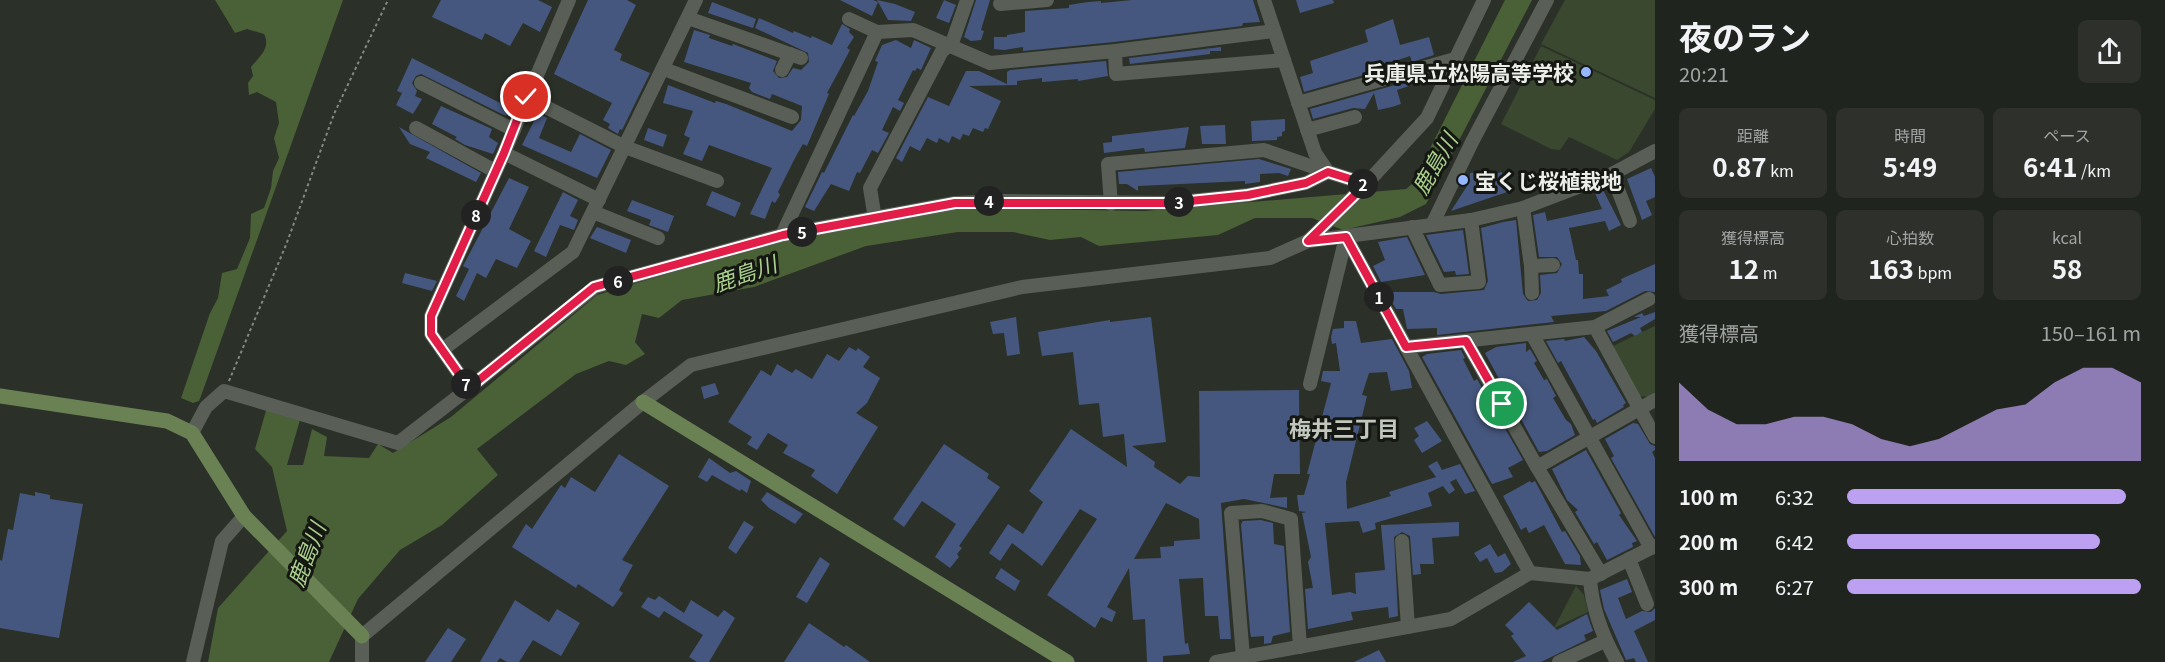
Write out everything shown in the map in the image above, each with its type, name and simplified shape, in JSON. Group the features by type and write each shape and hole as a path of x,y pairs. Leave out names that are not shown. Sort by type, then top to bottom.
{"street":[{"path":"469,388 431,334 431,316 569,0"},
{"path":"442,350 573,252 696,0"},
{"path":"875,219 870,189 942,51 952,43 967,0"},
{"path":"1000,4 1047,0"},
{"path":"1264,0 1315,153 1328,172"},
{"path":"1308,241 1366,184 1427,118 1484,0"},
{"path":"1432,225 1472,142 1547,0"},
{"path":"688,18 757,35 796,56 782,70"},
{"path":"849,19 877,32 913,30 990,63 1115,51 1274,31"},
{"path":"783,235 877,32"},
{"path":"1115,51 1116,74 1284,60"},
{"path":"1298,103 1455,59"},
{"path":"664,69 792,117"},
{"path":"421,83 433,95 514,130"},
{"path":"526,97 626,147 717,181"},
{"path":"1307,130 1355,117"},
{"path":"416,128 495,171"},
{"path":"1111,204 1108,164 1264,150 1366,184"},
{"path":"363,636 643,402 691,365 1022,287 1270,258 1308,241 1471,220 1524,208 1612,174 1655,151"},
{"path":"504,153 596,206 658,238"},
{"path":"192,433 206,407 224,391 398,443 594,287 783,235 955,203 1002,201 1171,203 1248,195 1306,183 1328,172"},
{"path":"1612,174 1630,221"},
{"path":"1524,208 1532,266 1532,293"},
{"path":"1412,227 1440,285 1479,282 1471,220"},
{"path":"1346,237 1530,573"},
{"path":"1310,384 1346,237"},
{"path":"1532,266 1553,265"},
{"path":"1406,347 1595,327 1649,299"},
{"path":"1595,327 1655,437"},
{"path":"1216,662 1451,619 1530,573 1595,577 1653,547 1532,334"},
{"path":"1466,341 1537,467 1595,577 1591,602 1605,641 1617,662"},
{"path":"0,396 167,421 192,433 244,516 268,537 363,636 363,662"},
{"path":"1537,467 1655,400"},
{"path":"643,402 1067,662"},
{"path":"1243,657 1231,513 1262,511 1291,519 1300,647"},
{"path":"193,662 222,541 244,516"},
{"path":"1407,549 1408,627"},
{"path":"1629,559 1647,604"},
{"path":"1558,662 1605,641"}],"path":[{"path":"224,391 286,245 334,114 387,0"}],"shaded area":[{"path":"1565,0 1655,0 1655,98 1541,44"},
{"path":"1541,46 1655,100 1655,109 1629,152 1617,160 1569,137 1560,150 1551,149 1501,124"},
{"path":"1655,326 1655,394 1650,397 1638,396 1611,347"},
{"path":"1576,586 1584,595 1588,612 1554,628"}],"water":[{"path":"215,0 343,0 201,396 199,401 193,403 181,398 210,313 218,298 222,273 237,269 250,238 251,214 264,208 271,188 273,171 279,158 274,138 279,123 276,102 257,92 249,95 248,83 253,76 251,67 265,48 264,34 247,29 235,33"},
{"name":"鹿島川","path":"1505,0 1532,0 1426,204 1400,217 1343,230 1312,218 1255,218 1218,235 1099,246 1081,237 1050,240 1013,232 958,232 866,246 754,287 682,300 659,318 642,314 635,342 645,354 626,365 609,361 576,374 477,449 498,475 442,525 400,550 358,599 329,662 208,662 218,608 287,531 272,467 255,449 267,407 300,420 287,465 303,465 312,429 327,437 324,456 369,458 378,444 393,453 451,417 597,295 781,240 965,208 1144,211 1406,189 1412,184"}],"building":[{"path":"441,0 538,0 552,7 540,32 523,23 510,46 485,33 482,40 432,17"},
{"path":"588,0 627,0 636,5 614,50 622,54 620,60 650,73 618,134 608,128 610,124 603,120 612,103 554,74"},
{"path":"840,0 873,0 878,2 872,16"},
{"path":"877,0 915,12 911,21 888,20"},
{"path":"944,0 956,5 949,23 936,18"},
{"path":"976,0 990,0 981,30 984,31 981,40 971,41 964,37"},
{"path":"1253,0 1260,22 1114,42 1023,51 1023,47 994,49 994,37 1007,37 1007,35 1025,32 1025,11 1069,8 1069,5 1088,2"},
{"path":"1296,0 1333,0 1334,3 1300,13"},
{"path":"712,2 756,19 753,28 708,13"},
{"path":"759,18 793,33 794,31 811,38 812,36 832,45 842,24 850,29 849,32 854,37 847,48 850,50 827,93 829,94 807,146 803,144 778,192 780,195 775,203 772,201 765,219 750,214 772,168 709,145 702,161 683,154 690,138 684,135 693,111 663,103 668,85 715,103 716,101 726,104 792,131 801,120 802,106 772,94 770,99 752,92 749,88 751,83 684,62 694,30 710,35 709,38 732,46 733,44 777,61 773,71 779,78 787,77 793,68 801,70 809,62 808,53 755,28"},
{"path":"1393,19 1400,45 1429,37 1434,55 1412,62 1410,56 1392,62 1392,67 1304,92 1300,77 1313,73 1310,61 1368,42 1365,30"},
{"path":"896,40 911,48 914,40 931,48 921,70 917,68 913,70 898,100 904,103 900,111 893,107 882,130 889,133 878,153 872,150 860,173 857,172 849,191 831,184 814,211 805,207 868,91 878,62 875,61 882,45"},
{"path":"1221,47 1221,51 1210,51 1210,54 1130,64 1129,58"},
{"path":"412,58 510,108 506,116 421,74 416,76 412,83 417,91 415,96 422,99 413,114 396,105 402,93 397,91"},
{"path":"1106,61 1108,76 1078,81 1078,79 1042,82 1042,78 1017,81 1017,85 969,86 1001,101 988,129 985,128 983,132 973,128 969,136 963,134 960,140 952,136 949,143 939,138 937,143 927,138 920,151 910,146 902,162 896,158 928,97 949,106 966,71 979,71 1007,84 1007,72 1010,70"},
{"path":"1420,78 1421,82 1397,90 1401,104 1378,110 1374,93 1365,109 1353,108 1313,119 1310,109"},
{"path":"441,106 492,129 489,137 498,143 493,154 465,145 455,139 457,137 432,124"},
{"path":"538,113 547,118 539,138 571,152 580,134 611,150 597,178 522,145"},
{"path":"1285,119 1285,131 1282,132 1282,136 1277,137 1277,140 1252,141 1251,121"},
{"path":"1225,125 1226,144 1202,144 1200,126"},
{"path":"399,127 481,173 476,182 426,158 430,152 410,144"},
{"path":"1189,127 1185,148 1145,152 1144,148 1104,153 1103,143 1112,142 1112,136"},
{"path":"648,128 667,135 663,147 644,140"},
{"path":"1259,159 1291,169 1288,176 1279,173 1260,174 1260,182 1245,184 1245,181 1138,186 1138,191 1127,184 1119,184 1118,172"},
{"path":"1651,168 1655,177 1655,197 1646,201 1652,215 1642,220 1627,179"},
{"path":"1488,171 1489,175 1502,172 1507,192 1451,211 1469,183 1470,173"},
{"path":"509,178 529,187 509,229 531,241 517,268 496,259 486,278 477,273 464,301 456,296 469,269 463,266"},
{"path":"1602,188 1621,225 1609,231 1605,221 1569,228 1576,260 1578,260 1579,274 1583,274 1583,299 1609,296 1606,290 1622,282 1621,279 1655,264 1655,292 1645,291 1606,311 1551,316 1554,322 1437,335 1437,328 1407,329 1403,309 1396,309 1386,292 1441,294 1484,290 1488,281 1481,228 1503,222 1516,220 1523,294 1528,301 1537,300 1541,293 1540,275 1557,273 1562,264 1557,257 1539,257 1533,215 1545,212 1547,221 1602,209 1594,191"},
{"path":"712,191 741,203 735,217 706,205"},
{"path":"563,192 578,200 570,216 578,220 574,230 560,225 546,257 534,251"},
{"path":"632,200 674,216 668,232 649,225 651,220 627,211"},
{"path":"597,227 631,240 626,253 590,238"},
{"path":"1463,230 1469,274 1456,275 1455,271 1444,272 1426,235"},
{"path":"1407,237 1425,275 1381,282 1373,266 1385,260 1378,242"},
{"path":"405,273 437,281 432,291 402,283"},
{"path":"1655,312 1655,319 1640,328 1642,332 1635,336 1631,333 1613,342 1607,331 1641,317 1634,317 1642,313 1644,316"},
{"path":"1016,317 1020,354 1007,356 1004,333 993,334 990,322"},
{"path":"1151,317 1166,442 1132,446 1155,462 1154,467 1180,484 1188,476 1200,477 1199,391 1299,390 1300,474 1274,474 1270,498 1287,497 1287,508 1244,499 1221,503 1231,639 1220,639 1218,616 1205,616 1203,578 1179,579 1185,644 1188,643 1190,654 1163,656 1163,662 1147,662 1145,619 1133,620 1129,568 1107,607 1116,612 1112,622 1101,617 1095,628 1047,595 1097,519 1080,509 1042,566 1012,543 1000,561 989,553 1008,524 1023,534 1043,502 1029,491 1071,429 1127,467 1124,434 1103,437 1099,403 1079,405 1073,352 1042,356 1038,332 1110,320 1110,322","holes":["1166,503 1199,519 1200,539 1174,541 1174,546 1160,547 1161,558 1134,559"]},
{"path":"1344,321 1356,321 1361,343 1392,339 1409,371 1412,388 1391,391 1387,372 1369,373 1362,395 1367,396 1346,482 1347,509 1391,496 1389,492 1436,477 1428,466 1437,461 1442,470 1460,464 1475,491 1465,494 1456,479 1450,482 1455,490 1449,494 1443,486 1428,493 1432,506 1375,523 1376,529 1363,533 1359,521 1325,523 1332,595 1350,592 1356,594 1355,573 1385,570 1381,525 1459,522 1459,536 1432,538 1434,564 1420,564 1421,574 1413,575 1410,536 1402,532 1394,537 1398,616 1389,618 1388,607 1351,612 1353,620 1308,629 1305,589 1313,588 1308,562 1311,557 1302,513 1307,512 1299,511 1297,495 1304,495 1310,474 1307,474 1331,383 1321,381 1323,371 1340,371 1336,343 1332,344 1331,337 1333,329 1344,328"},
{"path":"1584,337 1596,351 1626,403 1624,407 1597,423 1595,419 1593,420 1561,361 1558,363 1546,341 1564,339 1565,341"},
{"path":"1526,343 1526,352 1530,349 1537,361 1534,363 1544,380 1547,379 1556,396 1553,398 1566,420 1571,424 1575,435 1547,451 1539,452 1485,353 1496,347"},
{"path":"849,347 856,351 858,348 870,357 863,367 880,378 867,403 856,413 878,427 837,494 811,476 815,470 783,453 788,445 768,433 757,450 747,444 752,437 728,422 761,370 771,376 777,364 792,373 796,369 812,379 827,354 839,361"},
{"path":"1461,350 1474,381 1477,379 1523,460 1508,468 1513,477 1492,484 1422,357 1427,354"},
{"path":"715,383 719,394 704,399 701,387"},
{"path":"1427,421 1442,441 1422,453 1414,440 1419,436 1414,428"},
{"path":"1633,423 1638,424 1650,444 1655,446 1652,452 1655,458 1655,537 1611,458 1614,456 1605,439"},
{"path":"944,444 989,474 987,478 1000,487 959,546 962,548 957,554 959,557 950,568 935,557 956,524 922,501 904,527 893,519"},
{"path":"1586,450 1621,513 1619,515 1637,541 1632,543 1633,547 1607,560 1597,542 1594,544 1575,512 1578,510 1567,500 1552,469"},
{"path":"619,454 669,486 622,560 633,565 619,590 623,593 613,607 578,584 576,588 512,547 526,524 532,529 561,485 565,488 571,477 595,492"},
{"path":"709,458 730,473 736,471 751,481 747,493 712,475 707,482 698,477"},
{"path":"1530,481 1531,483 1535,481 1562,532 1565,531 1580,556 1581,565 1565,564 1544,525 1529,533 1526,527 1521,530 1503,496"},
{"path":"35,492 50,495 50,499 83,504 59,638 0,628 0,560 2,561 8,529 13,530 20,493 35,496"},
{"path":"767,492 803,514 795,524 769,508 761,500"},
{"path":"1261,520 1273,523 1274,544 1284,546 1290,632 1273,636 1271,643 1264,644 1264,636 1251,637 1241,524 1243,521"},
{"path":"744,521 754,527 736,554 728,548"},
{"path":"1490,544 1498,557 1505,553 1511,564 1502,572 1495,573 1487,558 1480,562 1474,553"},
{"path":"820,557 830,564 807,603 796,597"},
{"path":"1001,568 1020,581 1015,591 995,578"},
{"path":"1627,579 1632,592 1618,598 1626,619 1642,611 1651,612 1655,608 1655,620 1634,631 1648,662 1636,662 1634,658 1626,660 1604,609 1600,590"},
{"path":"659,596 684,613 691,600 718,617 724,610 735,618 709,662 697,662 689,657 703,635 664,611 659,618 641,607 648,597 655,600"},
{"path":"515,600 549,622 557,609 580,623 561,656 533,640 519,662 507,662 500,658 497,662 480,662"},
{"path":"1529,602 1557,630 1587,614 1593,631 1584,635 1586,640 1541,662 1513,662 1526,656 1511,636 1514,634 1505,625"},
{"path":"809,623 844,647 846,645 870,662 784,662"},
{"path":"448,628 466,639 451,662 425,662"},
{"path":"1379,650 1386,662 1354,662"}],"place":[{"name":"兵庫県立松陽高等学校","path":"1586,72"},
{"name":"宝くじ桜植栽地","path":"1463,180"}],"district":[{"name":"梅井三丁目","path":"1344,427"}],"route":[{"path":"526,97 504,153 431,316 431,334 469,388 594,287 783,235 955,203 1002,201 1171,203 1248,195 1306,183 1328,172 1366,184 1308,241 1346,237 1406,347 1466,341 1502,404"}]}
